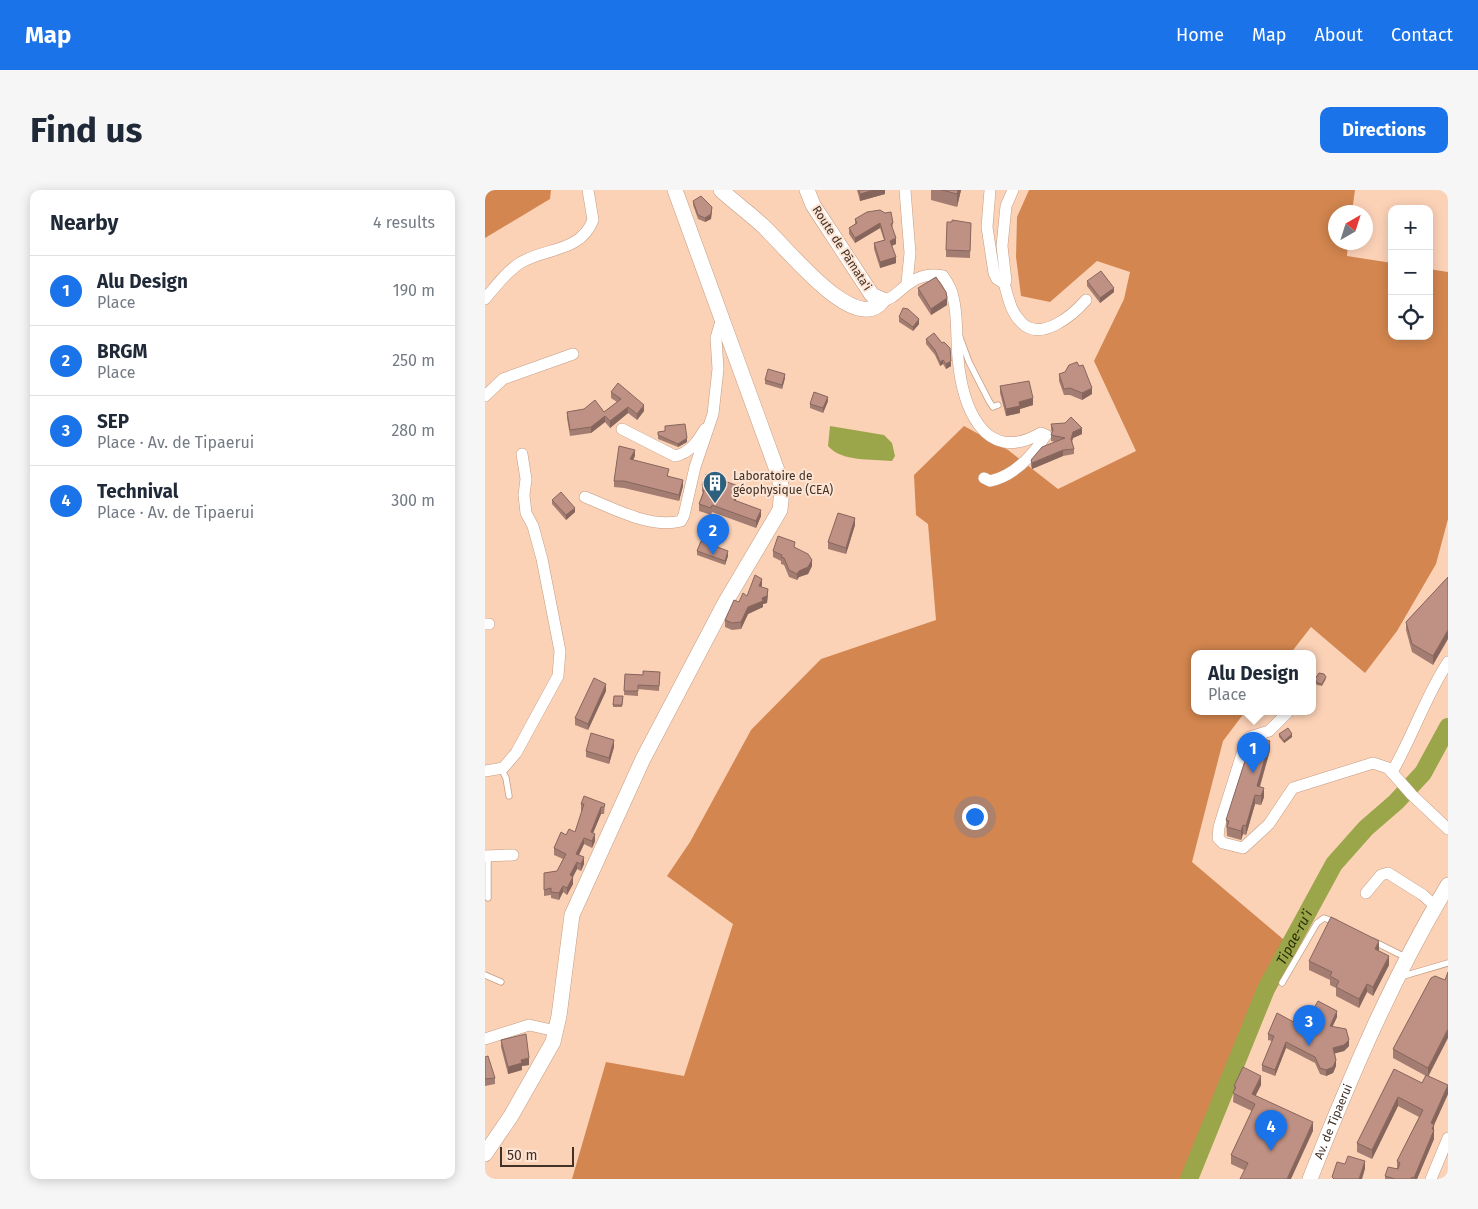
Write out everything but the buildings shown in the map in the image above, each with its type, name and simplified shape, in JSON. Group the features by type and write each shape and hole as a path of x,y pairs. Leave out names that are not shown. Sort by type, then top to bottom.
{"street":[{"path":"485,299 501,280 521,263 570,246 583,237 593,220 588,190"},
{"path":"486,1152 535,1075 553,1042 572,915 643,759 725,603 780,510 783,499 778,474 675,190"},
{"path":"721,190 763,225 830,293 859,310 869,311 877,308 883,300 892,297 907,283 934,274 943,276 953,296 962,382 973,416 980,429 995,441 1008,443 1031,438 1041,433 1046,435 1039,445 1009,475 990,480 984,478"},
{"name":"Route de Pāmata'i","path":"807,190 813,204 872,295 883,300"},
{"path":"905,190 910,270 907,283"},
{"path":"907,209 910,190"},
{"path":"990,190 987,214 989,242 994,272 997,279 1004,283"},
{"path":"1013,190 1006,206 1001,246 1005,274 1004,283 1015,315 1021,323 1031,329 1041,330 1074,313 1086,300"},
{"path":"585,497 639,518 672,523 681,521 695,467 713,414 719,370 716,338 721,321"},
{"path":"485,396 503,379 573,354"},
{"path":"623,429 667,454 675,456 683,454 691,448 713,414"},
{"path":"485,771 501,768 516,753 558,676 561,651 542,559 533,526 526,513 524,495 526,479 522,454"},
{"path":"1395,775 1427,697 1448,662"},
{"path":"1285,715 1269,731 1250,737 1246,741 1219,827 1218,838 1223,843 1243,848 1269,824 1293,788 1300,784 1373,763 1388,768 1411,795 1448,829"},
{"path":"487,856 513,855"},
{"path":"1366,893 1381,875 1388,873 1423,895 1435,906"},
{"name":"Av. de Tipaerui","path":"1310,1179 1356,1063 1435,906 1448,885"},
{"path":"485,1039 529,1025 556,1031"},
{"path":"1431,1179 1448,1138"}],"lane":[{"path":"956,329 989,401 993,407 998,404"},
{"path":"501,768 506,778 509,796"},
{"path":"487,856 488,898"},
{"path":"1282,983 1317,923 1324,918 1339,924"},
{"path":"1365,937 1409,958"},
{"path":"1398,978 1448,963"},
{"path":"485,975 501,982"}],"shaded area":[{"path":"485,190 551,190 550,199 485,238"},
{"path":"1029,190 1355,190 1353,205 1328,205 1328,250 1347,250 1347,256 1388,262 1388,340 1433,340 1433,270 1448,272 1448,519 1436,564 1397,631 1365,673 1311,627 1293,650 1191,650 1191,715 1243,715 1223,741 1192,862 1297,951 1243,1049 1195,1179 572,1179 606,1062 684,1076 733,924 667,876 690,842 751,730 821,659 936,620 928,524 916,515 914,475 964,426 1008,450 1058,489 1136,451 1094,361 1124,299 1130,272 1097,261 1050,302 1021,296 1016,257 1017,217"},
{"path":"830,426 884,435 892,443 895,456 892,461 857,459 841,455 828,446"}],"waterway":[{"name":"Tipae-ru’i","path":"1189,1179 1266,989 1334,864 1366,828 1396,802 1423,773 1448,727"}],"place":[{"name":"Laboratoire de géophysique (CEA)","path":"715,504"},
{"name":"BRGM","path":"713,555"},
{"name":"Alu Design","path":"1253,773"},
{"name":"SEP","path":"1309,1046"},
{"name":"Technival","path":"1271,1151"}]}
